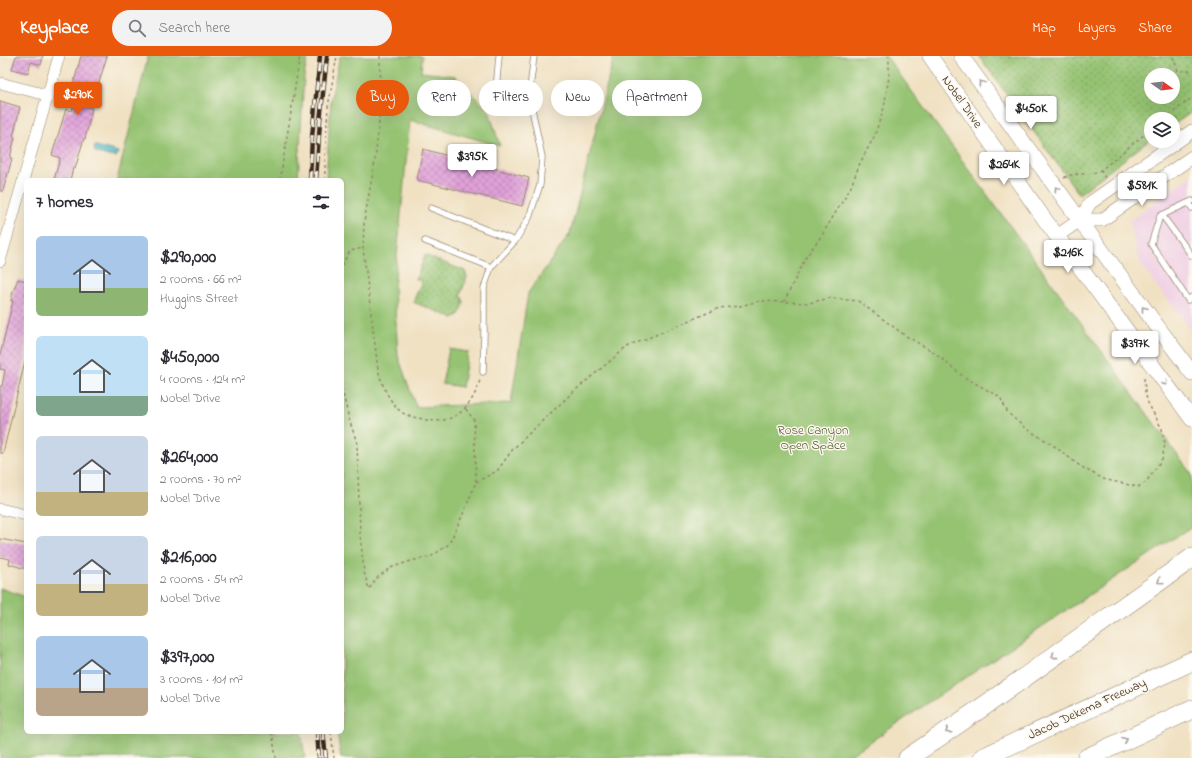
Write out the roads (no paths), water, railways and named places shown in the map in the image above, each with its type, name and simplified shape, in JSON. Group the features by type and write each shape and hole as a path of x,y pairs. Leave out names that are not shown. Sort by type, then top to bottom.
{"highway":[{"path":"908,758 987,704 1192,558"},
{"name":"Jacob Dekema Freeway","path":"982,758 1192,661"},
{"path":"1087,758 1192,709"}],"main road":[{"name":"Nobel Drive","path":"930,56 1057,236 1192,419"},
{"name":"Nobel Drive","path":"961,56 1192,374"}],"street":[{"path":"0,261 58,56"},
{"path":"0,83 47,95"},
{"path":"1057,236 1080,220 1090,203 1192,131"},
{"path":"1080,220 1102,220 1192,157"},
{"path":"0,509 24,515"}],"lane":[{"path":"497,80 499,56"},
{"path":"483,372 484,288 491,268 515,241 529,218 540,185 542,157 532,109 530,88 534,56"},
{"path":"1191,204 1160,216 1151,244 1188,300 1192,297"},
{"path":"431,208 515,241"},
{"path":"1162,215 1192,256"},
{"path":"425,241 491,268"}],"water":[{"path":"96,146 118,152 116,157 95,152 94,147"}],"railway":[{"path":"310,178 312,137 320,56"},
{"path":"316,178 320,121 327,56"},
{"path":"317,734 319,758"},
{"path":"323,734 326,758"}],"park label":[{"name":"Rose Canyon Open Space","path":"813,438"}]}
